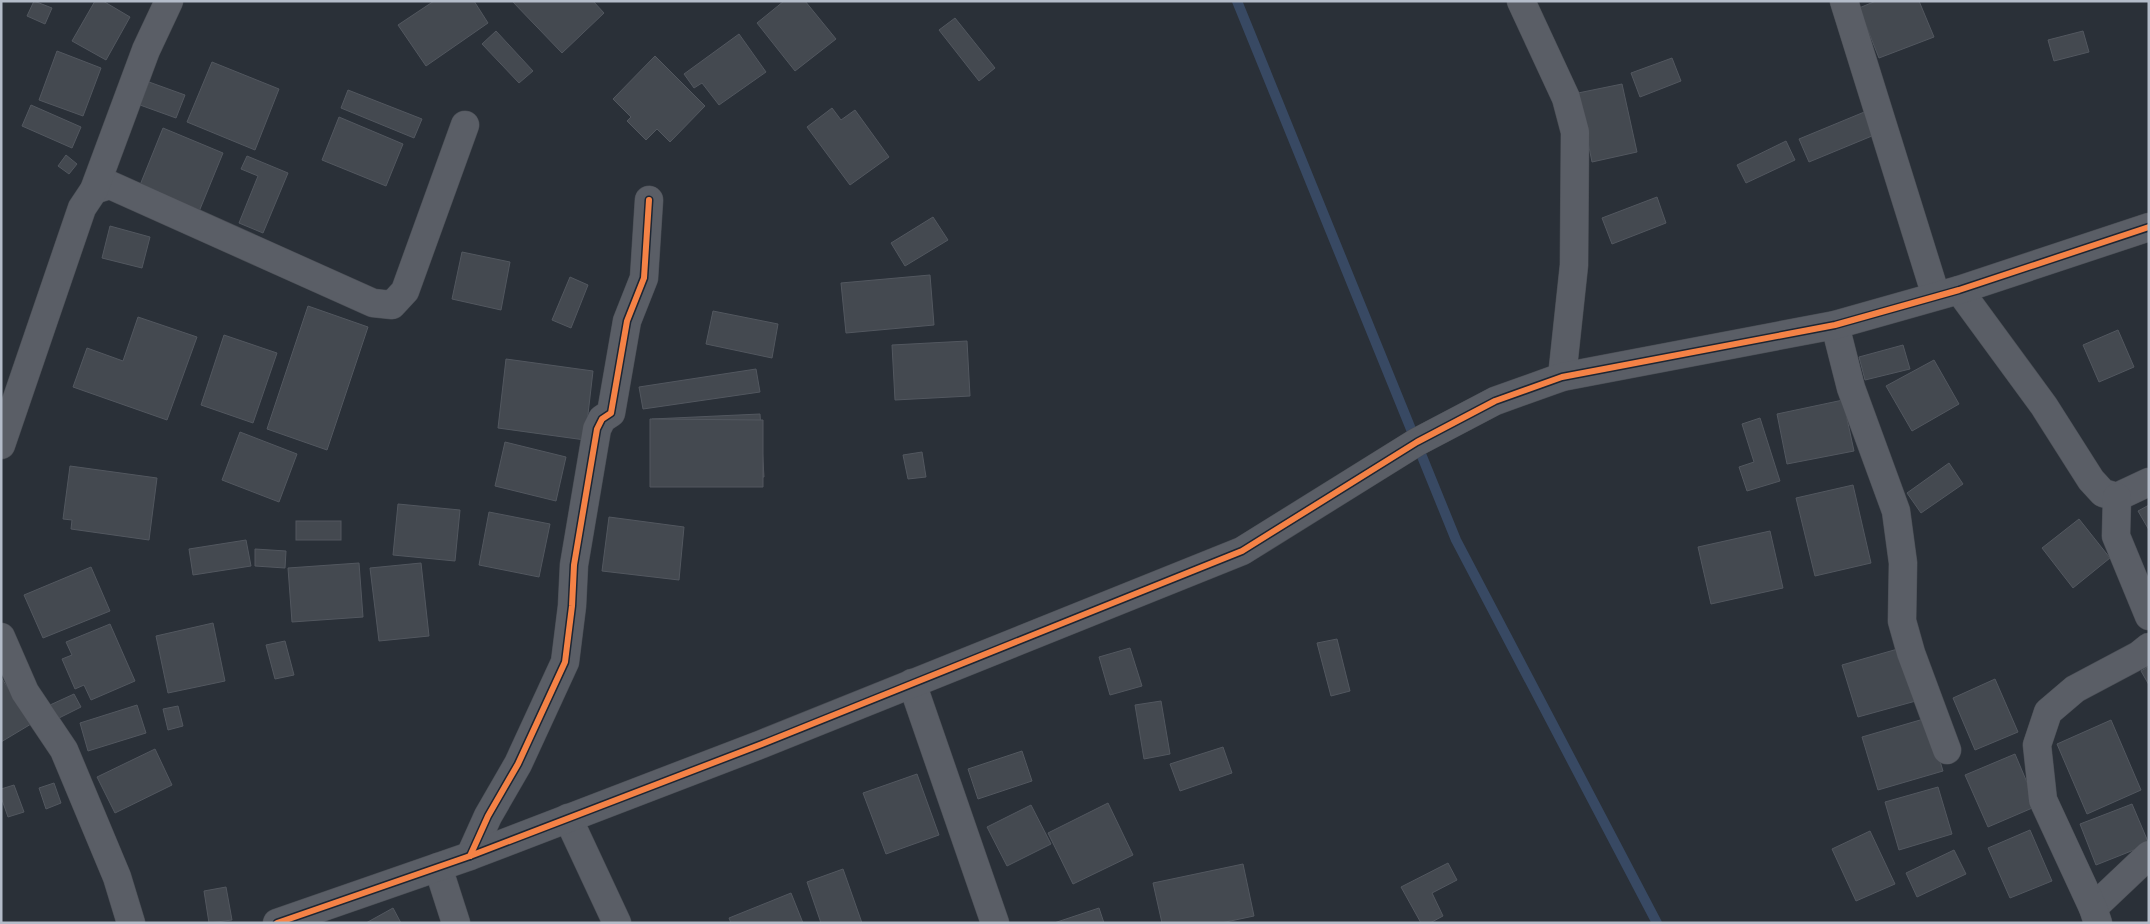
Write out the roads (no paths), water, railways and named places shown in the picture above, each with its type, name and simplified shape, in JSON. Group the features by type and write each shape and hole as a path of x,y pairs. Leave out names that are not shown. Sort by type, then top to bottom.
{"street":[{"path":"1521,1 1566,98 1575,132 1574,265 1562,377"},
{"path":"1844,1 1948,293 2044,406 2091,480 2103,493 2117,497 2149,482"},
{"path":"1,445 82,208 94,190 161,4"},
{"path":"94,190 110,185 373,302 392,305 405,291 465,125"},
{"path":"470,856 488,816 518,764 565,662 572,606 574,564 597,429 602,419 611,413 627,321 644,278 649,200"},
{"path":"277,923 470,856 762,744 1242,551 1417,442 1495,401 1562,377 1835,325 1948,293 2149,227"},
{"path":"1835,325 1851,388 1896,512 1903,563 1902,621 1911,653 1947,750"},
{"path":"2117,497 2116,536 2149,616"},
{"path":"1,637 25,692 64,750 117,877 131,923"},
{"path":"2149,647 2139,655 2075,690 2048,712 2037,745 2043,800 2096,915 2149,855"},
{"path":"912,683 995,923"},
{"path":"568,818 617,923"},
{"path":"438,867 456,923"}],"waterway":[{"path":"1237,1 1456,540 1657,923"}]}
